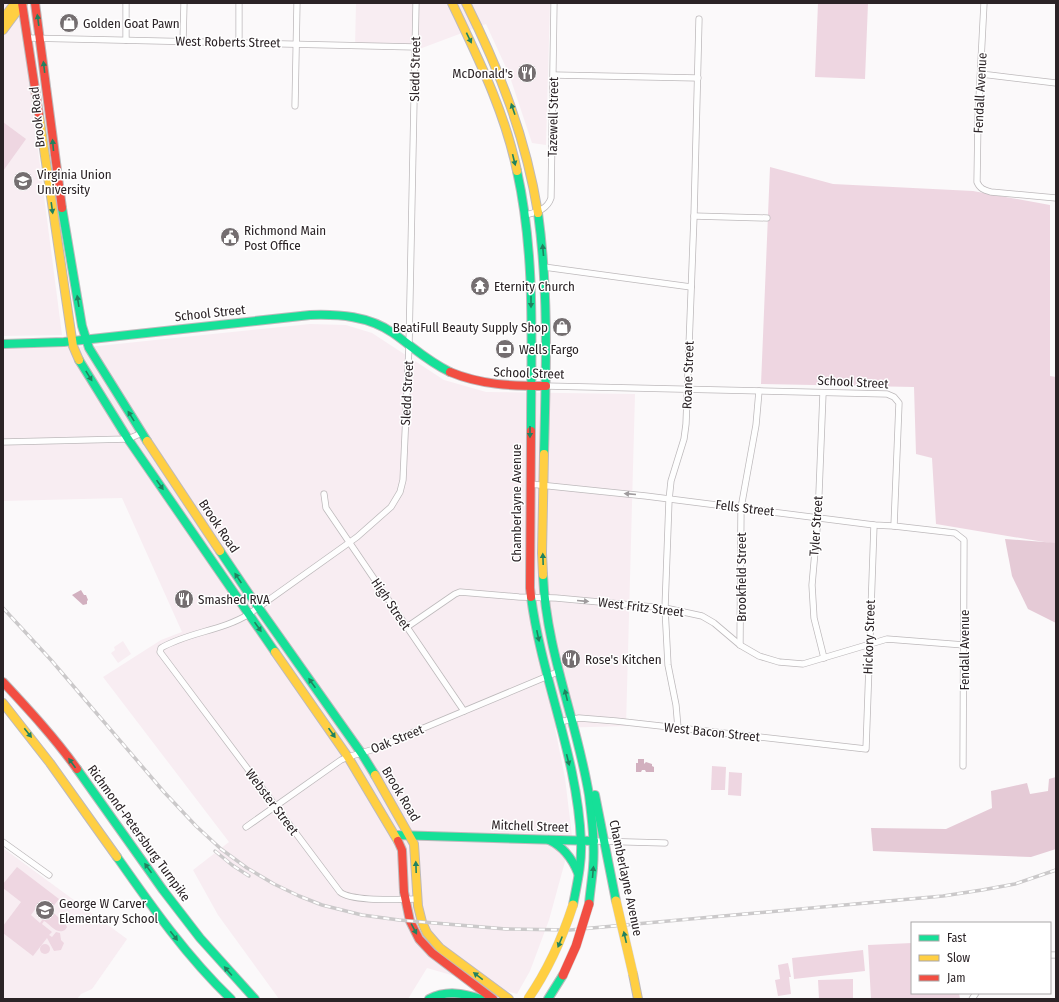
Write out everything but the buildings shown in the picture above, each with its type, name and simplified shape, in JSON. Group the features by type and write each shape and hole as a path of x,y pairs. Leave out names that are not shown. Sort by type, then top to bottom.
{"main road":[{"path":"3,19 15,3"},
{"path":"3,30 22,3"},
{"name":"Brook Road","path":"22,3 72,342 80,363 128,439 348,757 395,835 402,850 405,899 412,926 432,953 493,999"},
{"name":"Brook Road","path":"35,3 54,153 82,326 86,340 98,363 142,433 258,607 362,754 410,835 414,848 417,899 422,922 427,933 435,943 509,999"},
{"name":"Chamberlayne Avenue","path":"452,3 481,63 498,106 511,148 526,215 531,279 529,562 531,598 538,638 576,793 581,840 579,875 573,905 554,957 528,999"},
{"name":"Chamberlayne Avenue","path":"466,3 508,94 528,159 538,212 544,268 546,314 546,386 542,553 544,598 591,804 594,841 594,869 589,904 583,926 570,961 548,999"},
{"name":"School Street","path":"3,344 72,342 310,315 338,314 363,318 380,325 439,367 461,377 499,386 546,386"},
{"name":"Richmond-Petersburg Turnpike","path":"3,682 37,718 65,752 163,890 200,938 255,999"},
{"path":"3,703 41,750 158,916 187,953 218,988 231,999"},
{"name":"Chamberlayne Avenue","path":"583,764 593,787 605,841 611,881 638,999"},
{"name":"Mitchell Street","path":"395,835 594,841"},
{"path":"549,840 559,845 567,852 579,875"},
{"path":"218,988 224,999"},
{"path":"429,999 443,993 457,993 481,999"}],"street":[{"path":"126,3 126,40"},
{"path":"183,41 184,3"},
{"path":"239,42 240,3"},
{"path":"295,106 297,3"},
{"name":"Sledd Street","path":"161,648 172,642 237,621 249,614 350,543 391,507 400,492 403,480 409,346 416,3"},
{"name":"Tazewell Street","path":"538,212 548,205 551,198 554,3"},
{"name":"Fendall Avenue","path":"984,3 977,182 979,187 987,191 1056,198"},
{"name":"Roane Street","path":"678,728 676,705 668,665 665,608 669,500 671,482 684,439 688,390 699,19"},
{"name":"West Roberts Street","path":"28,38 296,43 415,47"},
{"path":"981,74 1056,83"},
{"path":"554,75 698,78"},
{"path":"526,215 538,212"},
{"path":"694,216 767,218"},
{"path":"544,268 691,287"},
{"name":"School Street","path":"546,386 823,394 887,394 894,397 899,404 894,526"},
{"name":"Brookfield Street","path":"740,645 741,508 756,425 759,391"},
{"name":"Tyler Street","path":"823,394 818,518 812,585 814,618 824,658"},
{"path":"3,442 128,439 142,433"},
{"name":"Fells Street","path":"530,484 646,496 874,525 955,533 960,536"},
{"name":"High Street","path":"324,494 326,508 464,711"},
{"name":"Hickory Street","path":"866,749 874,525"},
{"name":"Fendall Avenue","path":"960,536 964,540 963,766"},
{"name":"West Fritz Street","path":"407,627 457,593 544,598 665,608 702,616 714,623 740,645 759,656 779,662 803,664 887,639 964,645"},
{"name":"Webster Street","path":"161,648 160,652 165,659 334,885 344,895 361,898 417,899"},
{"name":"Oak Street","path":"246,827 336,762 348,757 362,754 560,671"},
{"name":"West Bacon Street","path":"559,722 572,719 594,719 866,749"},
{"name":"Mitchell Street","path":"594,841 665,843"},
{"path":"3,842 49,875"}],"shaded area":[{"name":"Virginia Union University","path":"3,3 19,3 62,335 3,336"},
{"path":"356,3 550,3 546,145 532,143 509,74 486,24 422,48 355,47"},
{"path":"818,3 868,3 865,79 815,77"},
{"path":"3,122 26,139 3,171"},
{"path":"770,167 833,184 973,191 1050,205 1050,376 1056,377 1056,544 936,524 932,458 916,454 914,387 761,384"},
{"path":"310,324 346,325 372,333 444,380 486,392 635,394 626,726 555,728 565,778 572,836 549,920 530,971 517,994 427,968 408,999 279,999 218,915 193,870 229,842 103,677 161,640 182,632 122,498 3,501 3,349 98,346"},
{"path":"1005,539 1056,543 1056,623 1028,609 1012,576"},
{"path":"81,590 84,595 86,595 88,600 87,604 83,605 72,595"},
{"path":"123,641 131,654 118,663 111,653 115,650 114,647"},
{"path":"638,759 644,759 644,764 646,762 652,764 654,767 654,772 646,772 645,770 642,770 641,772 636,772 636,763 638,763"},
{"path":"712,766 726,767 725,790 711,790"},
{"path":"729,772 742,773 741,796 728,795"},
{"path":"1056,777 1056,849 1031,857 873,851 871,828 946,829 992,808 991,791 1027,783 1030,794 1048,791 1049,779"},
{"name":"George W Carver Elementary School","path":"3,848 127,939 92,989 81,994 77,999 6,999 3,997"},
{"path":"17,867 59,899 51,909 41,901 31,915 40,923 42,920 40,914 41,911 49,910 65,923 67,927 62,931 57,930 44,921 42,924 52,932 49,935 52,937 56,932 60,933 61,940 64,943 61,950 54,951 47,938 33,956 3,933 3,926 21,902 3,888 3,884"},
{"path":"911,943 911,994 959,994 960,999 871,999 868,945"},
{"path":"43,944 47,944 50,949 47,954 43,954 40,951 40,947"},
{"path":"863,950 865,971 794,979 792,958"},
{"path":"788,963 791,977 789,977 791,994 778,996 775,980 780,979 778,965"},
{"path":"853,979 853,999 819,999 818,980"}],"railway":[{"path":"3,608 51,660 164,792 196,826 221,849 247,868 274,884 299,896 322,905 362,915 399,920 506,929 570,930 943,896 1015,884 1056,870"},
{"path":"215,851 232,865 249,876"}],"traffic: fast":[{"path":"517,171 523,203 530,268 532,333 531,431"},
{"path":"62,208 82,326 89,348 147,441"},
{"path":"538,213 544,273 546,333 544,454"},
{"path":"3,344 64,342 310,315 332,315 353,317 384,327 427,359 450,372"},
{"path":"79,360 128,439 275,652"},
{"path":"220,551 362,754 375,775"},
{"path":"543,575 545,603 550,631 584,767 589,795 594,850 589,904"},
{"path":"531,597 543,658 567,749 578,811 581,858 573,905"},
{"path":"77,769 163,890 200,938 255,999"},
{"path":"595,795 616,901"},
{"path":"395,835 594,841"},
{"path":"549,840 559,846 567,854 578,873"},
{"path":"117,857 185,949 231,999"},
{"path":"548,999 563,975"},
{"path":"429,999 448,993 468,995 481,999"}],"traffic: slow":[{"path":"3,19 15,3"},
{"path":"3,30 23,3"},
{"path":"452,3 498,106 512,149 517,171"},
{"path":"466,3 490,54 510,105 526,158 538,213"},
{"path":"39,115 73,346 79,360"},
{"path":"147,441 220,551"},
{"path":"543,575 544,454"},
{"path":"275,652 348,757 398,841"},
{"path":"3,703 50,763 117,857"},
{"path":"375,775 414,844 418,906 422,922 427,933 440,948 509,999"},
{"path":"616,901 633,974"},
{"path":"528,999 554,954 573,905"},
{"path":"633,974 638,999"}],"traffic: jam":[{"path":"22,3 39,115"},
{"path":"35,3 62,208"},
{"path":"450,372 473,380 497,384 546,386"},
{"path":"531,431 531,597"},
{"path":"3,682 51,735 77,769"},
{"path":"398,841 402,850 404,892 410,921 419,939 432,953 493,999"},
{"path":"563,975 576,946 589,904"}],"place":[{"name":"Golden Goat Pawn","path":"69,23"},
{"name":"McDonald's","path":"527,73"},
{"name":"Virginia Union University","path":"23,181"},
{"name":"Richmond Main Post Office","path":"230,237"},
{"name":"Eternity Church","path":"480,286"},
{"name":"BeatiFull Beauty Supply Shop","path":"562,327"},
{"name":"Wells Fargo","path":"505,349"},
{"name":"Smashed RVA","path":"184,599"},
{"name":"Rose's Kitchen","path":"571,659"},
{"name":"George W Carver Elementary School","path":"45,910"}]}
